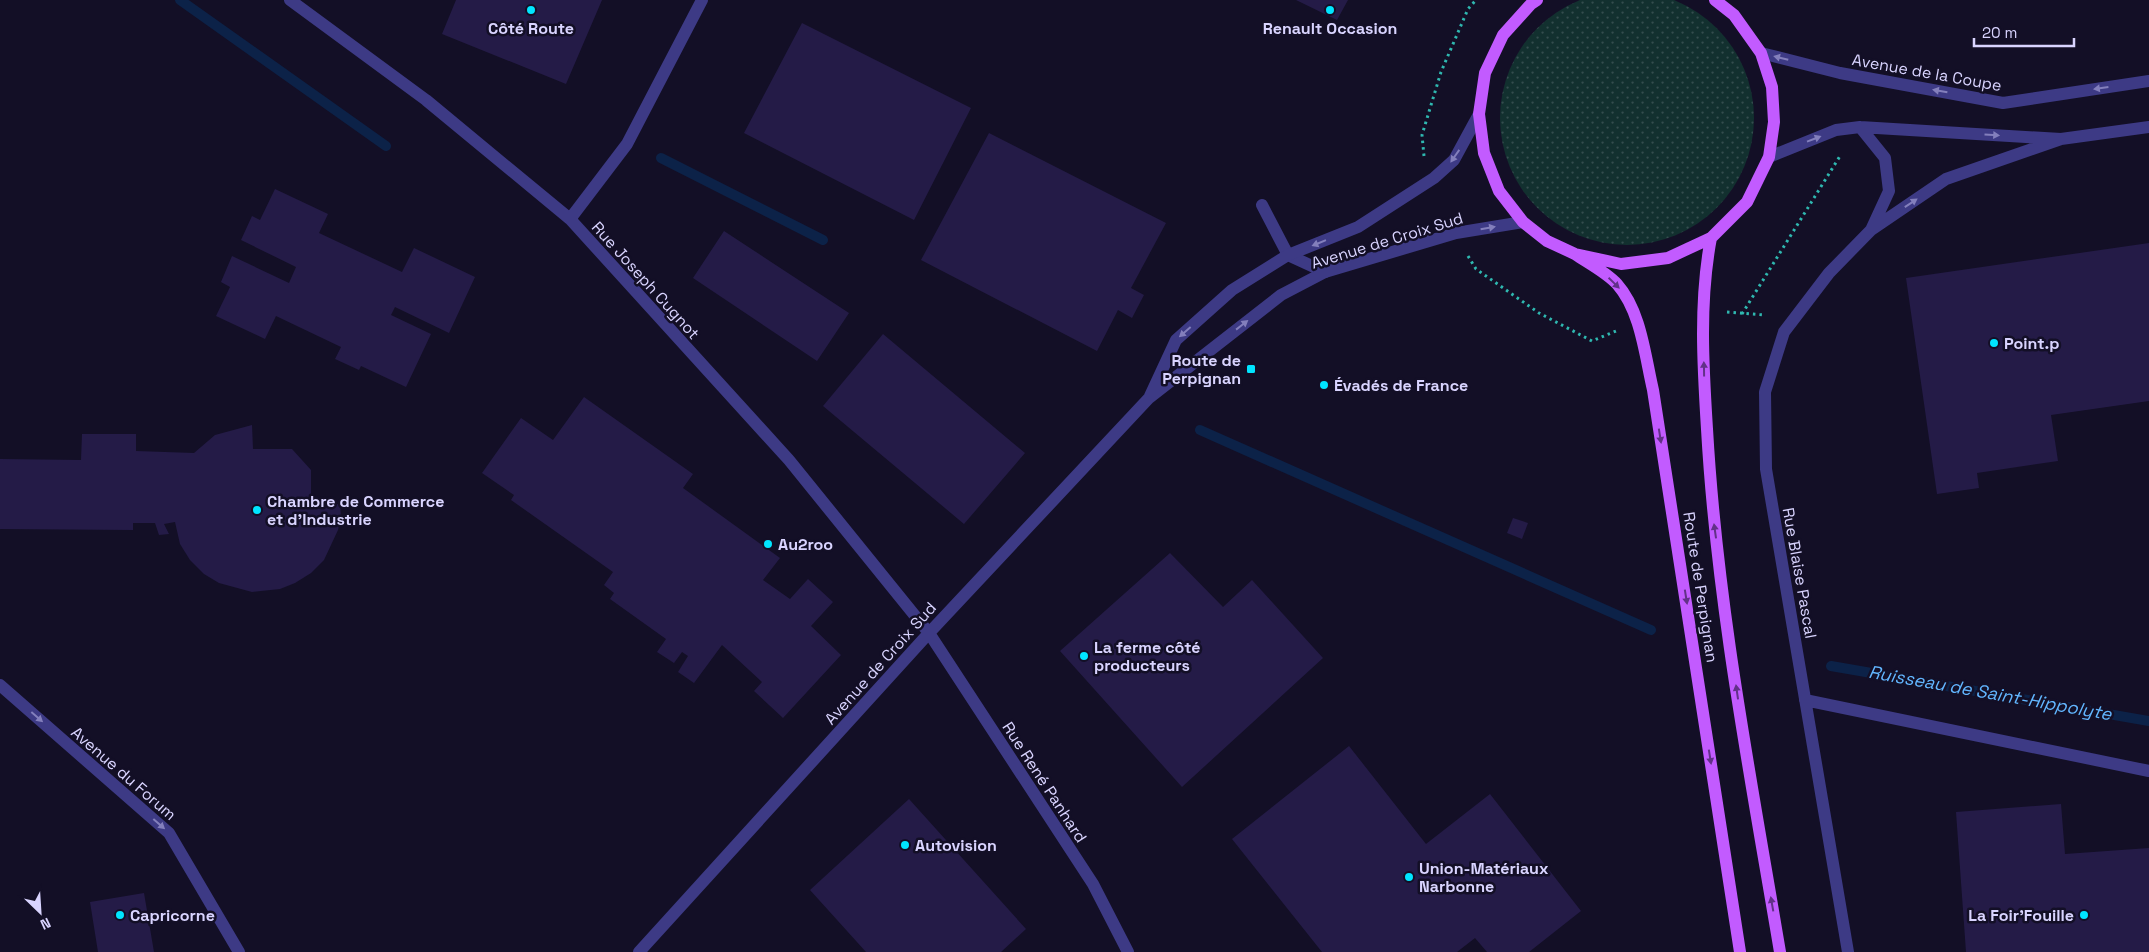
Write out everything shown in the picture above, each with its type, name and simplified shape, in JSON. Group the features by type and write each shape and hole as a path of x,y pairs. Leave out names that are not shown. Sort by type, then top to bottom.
{"main road":[{"path":"1534,1 1503,35 1485,73 1479,114 1484,153 1499,190 1524,222 1548,241 1575,254 1621,264 1668,258 1711,238 1747,202 1768,157 1774,122 1772,87 1761,53 1734,15 1715,0"},
{"name":"Route de Perpignan","path":"1711,238 1704,273 1703,308 1704,385 1711,505 1738,698 1780,952"},
{"name":"Route de Perpignan","path":"1575,254 1616,283 1629,302 1637,322 1654,400 1740,952"}],"street":[{"name":"Rue Joseph Cugnot","path":"290,0 426,100 570,219 789,460 929,633"},
{"path":"570,219 627,144 702,0"},
{"name":"Avenue de la Coupe","path":"1761,53 1840,73 2003,102 2149,81"},
{"name":"Avenue de Croix Sud","path":"1149,398 1176,340 1232,290 1288,255 1358,227 1434,178 1454,160 1479,114"},
{"path":"1768,157 1836,130 1860,127 2061,139 2149,127"},
{"name":"Rue Blaise Pascal","path":"1860,127 1885,158 1889,191 1871,230"},
{"name":"Rue Blaise Pascal","path":"1848,952 1766,469 1765,392 1784,332 1829,273 1871,230 1946,179 2061,139"},
{"path":"1262,205 1288,255 1325,272"},
{"name":"Avenue de Croix Sud","path":"639,952 929,633 1149,398 1282,295 1325,272 1456,233 1524,222"},
{"name":"Rue René Panhard","path":"929,633 1092,884 1128,952"},
{"name":"Avenue du Forum","path":"0,685 169,833 239,952"},
{"path":"1805,700 2149,771"}],"path":[{"path":"1434,178 1424,159 1422,135 1441,72 1468,9 1476,0"},
{"path":"1742,314 1840,156"},
{"path":"1456,233 1476,270 1539,313 1592,341 1637,322"},
{"path":"1718,312 1764,315"}],"green space":[{"path":"1627,-9 1652,-6 1676,1 1687,6 1717,28 1739,58 1744,69 1751,93 1754,118 1751,143 1744,167 1739,178 1717,208 1687,230 1676,235 1652,242 1627,245 1602,242 1578,235 1567,230 1537,208 1515,178 1510,167 1503,143 1500,118 1503,93 1510,69 1515,58 1537,28 1567,6 1578,1 1602,-6"}],"building":[{"path":"456,0 602,0 566,84 442,34"},
{"name":"Renault Occasion","path":"1296,0 1348,0 1337,20"},
{"path":"802,23 971,108 914,220 744,133"},
{"path":"989,133 1166,223 1131,288 1144,295 1132,318 1118,310 1097,351 921,260"},
{"path":"275,189 328,214 319,233 402,272 414,248 475,277 449,333 395,307 391,315 431,334 406,387 361,366 359,370 335,359 341,347 276,316 265,339 216,316 230,287 221,282 232,256 289,283 296,267 241,240 252,216 260,220"},
{"path":"724,231 849,313 817,361 693,278"},
{"path":"2149,243 2149,401 2051,415 2058,461 1977,473 1979,488 1937,494 1906,278"},
{"path":"883,334 1025,453 964,524 823,406"},
{"path":"584,397 693,474 683,488 780,558 763,580 790,599 808,579 833,602 811,626 841,655 783,718 754,691 762,682 722,645 694,683 678,672 688,656 682,652 674,663 657,652 666,639 610,599 614,593 604,585 613,572 511,500 514,495 482,473 521,418 553,440"},
{"path":"252,425 253,449 292,449 311,470 311,504 340,504 341,517 338,530 324,560 311,573 295,583 280,589 252,592 219,583 204,574 190,560 180,544 175,522 164,524 169,534 159,535 155,523 133,523 133,530 0,529 0,459 81,460 82,434 136,434 136,451 194,453 215,435"},
{"path":"1513,518 1528,523 1522,539 1507,533"},
{"path":"1170,553 1223,607 1252,580 1323,658 1182,787 1060,651"},
{"name":"Union-Matériaux Narbonne","path":"1349,746 1426,844 1490,794 1581,911 1529,952 1487,952 1475,938 1457,952 1322,952 1232,839"},
{"name":"Autovision","path":"909,799 1026,929 1001,952 866,952 810,890"},
{"path":"2061,804 2065,854 2149,848 2149,952 1966,952 1956,812"},
{"name":"Capricorne","path":"144,893 154,952 98,952 90,902"}],"waterway":[{"path":"180,0 386,146"},
{"path":"661,158 823,240"},
{"path":"1200,430 1651,630"},
{"name":"Ruisseau de Saint-Hippolyte","path":"1831,666 2149,721"}],"place":[{"name":"Côté Route","path":"531,10"},
{"name":"Renault Occasion","path":"1330,10"},
{"name":"Point.p","path":"1994,343"},
{"name":"Route de Perpignan","path":"1251,369"},
{"name":"Évadés de France","path":"1324,385"},
{"name":"Chambre de Commerce et d'Industrie","path":"257,510"},
{"name":"Au2roo","path":"768,544"},
{"name":"La ferme côté producteurs","path":"1084,656"},
{"name":"Autovision","path":"905,845"},
{"name":"Union-Matériaux Narbonne","path":"1409,877"},
{"name":"Capricorne","path":"120,915"},
{"name":"La Foir'Fouille","path":"2084,915"}]}
